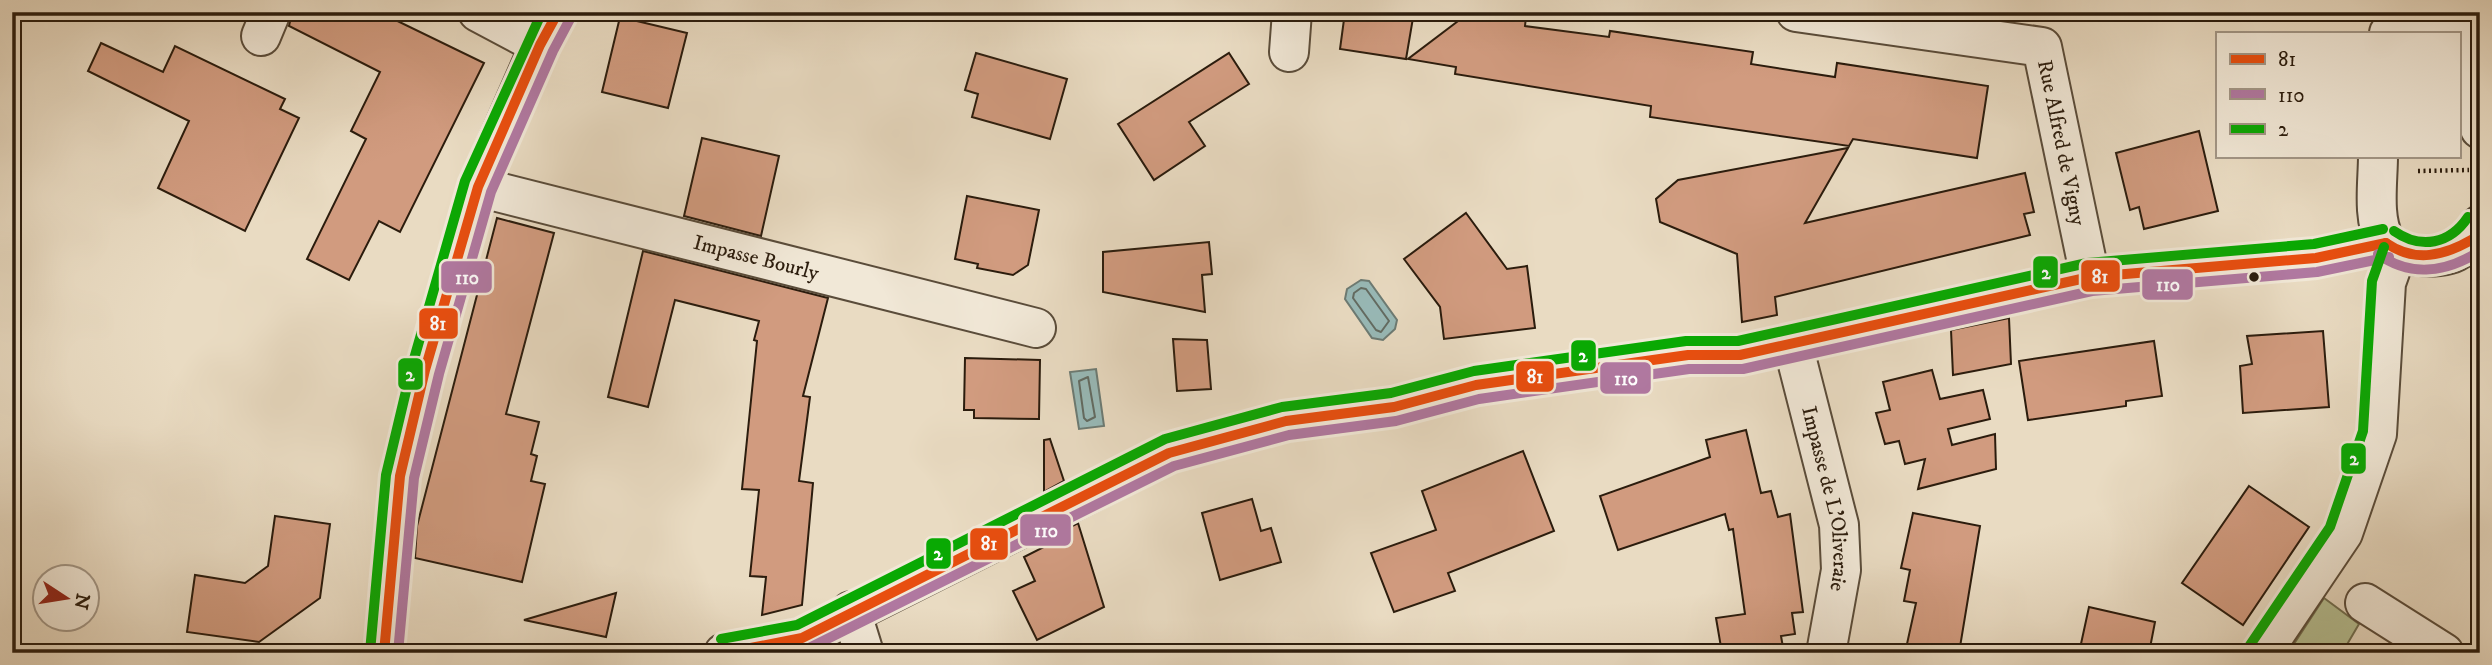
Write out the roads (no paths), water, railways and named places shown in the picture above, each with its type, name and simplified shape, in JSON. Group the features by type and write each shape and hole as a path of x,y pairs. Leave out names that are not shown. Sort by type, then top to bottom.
{"street":[{"path":"384,653 400,476 425,370 478,187 549,28 478,12"},
{"path":"1289,52 1292,12"},
{"name":"Rue Alfred de Vigny","path":"1796,12 2042,47 2090,277"},
{"path":"2429,23 2451,32"},
{"path":"2460,36 2465,38 2478,88 2480,129"},
{"path":"2262,653 2343,533 2377,434 2386,283 2391,248 2379,222 2378,164"},
{"name":"Impasse Bourly","path":"478,187 1036,328"},
{"path":"724,653 802,638 1169,453 1286,421 1394,407 1476,385 1688,355 1740,355 2090,277 2316,258 2391,248 2420,256 2453,253 2477,237"},
{"name":"Impasse de L'Oliveraie","path":"1793,345 1839,525 1841,570 1825,653"},
{"path":"2365,603 2444,653"},
{"path":"851,611 864,653"}],"water":[{"path":"1361,280 1369,281 1397,320 1395,329 1383,340 1372,338 1345,299 1347,289"},
{"path":"1096,369 1104,426 1079,429 1070,372"}]}
